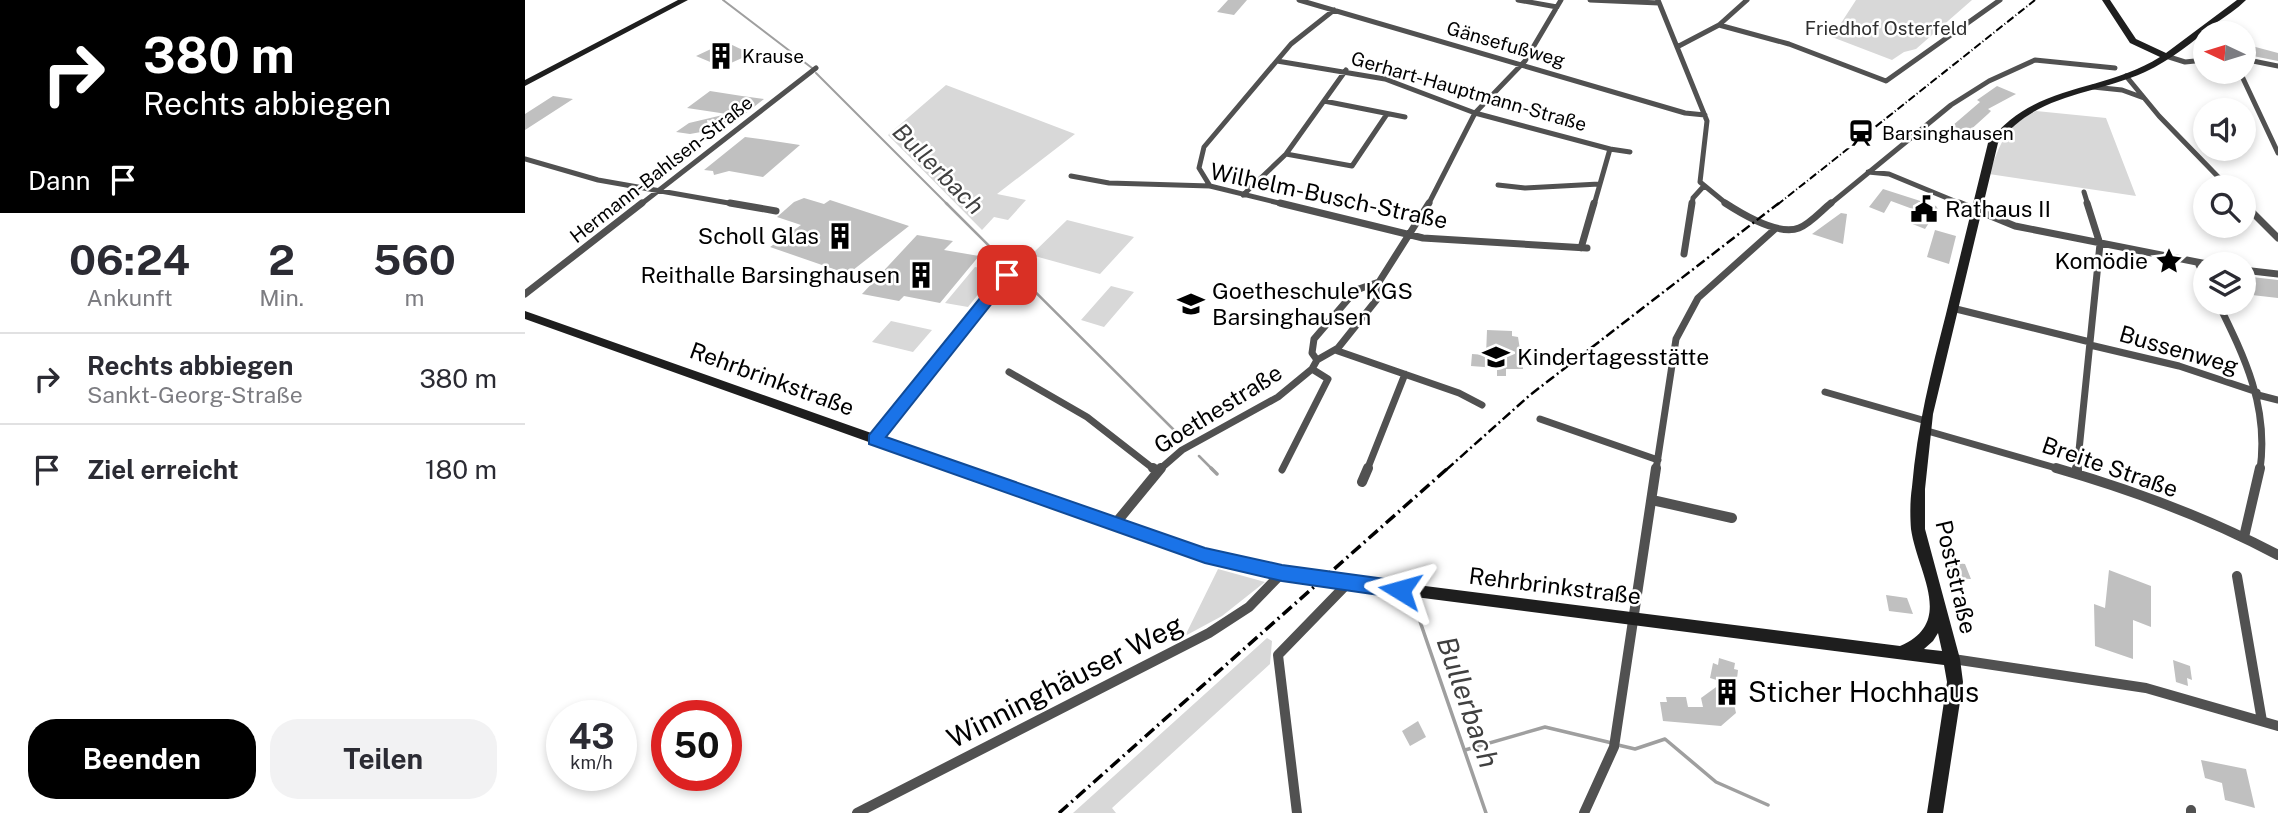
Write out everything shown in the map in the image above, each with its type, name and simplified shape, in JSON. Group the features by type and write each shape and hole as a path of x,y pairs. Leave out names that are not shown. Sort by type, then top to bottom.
{"main road":[{"path":"525,83 684,0"},
{"path":"2126,76 2166,56 2242,0"},
{"name":"Poststraße","path":"1935,813 1955,682 1952,659 1918,529 1925,426 1988,160 2002,129 2035,106 2093,87"},
{"name":"Rehrbrinkstraße","path":"525,315 1205,556 1282,573 1348,583 1952,659"},
{"path":"1901,652 1923,644 1930,637 1934,631 1938,607"}],"street":[{"name":"Gänsefußweg","path":"1299,0 1685,113 1705,115"},
{"path":"1518,0 1557,7"},
{"name":"Goethestraße","path":"1317,360 1312,353 1314,339 1363,285 1379,282 1411,236 1475,113 1540,40 1560,0"},
{"path":"1590,0 1659,1 1705,115 1699,177 1703,187 1775,229 1800,228 1961,98 2029,61 2115,68"},
{"path":"1677,47 1719,25 1747,0"},
{"path":"1719,25 1789,44 1886,81 2000,0"},
{"path":"2106,0 2133,41 2166,56 2185,62 2193,61"},
{"path":"1210,186 1200,177 1197,166 1203,147 1291,44 1334,10"},
{"path":"1674,40 1692,40"},
{"name":"Gerhart-Hauptmann-Straße","path":"1277,61 1346,70 1385,79 1475,113 1630,152"},
{"path":"2256,62 2278,66"},
{"name":"Hermann-Bahlsen-Straße","path":"525,294 816,68"},
{"path":"1243,195 1286,154 1346,70"},
{"path":"2093,87 2126,76 2217,175"},
{"path":"2246,84 2278,153"},
{"path":"2093,87 2122,90 2147,100"},
{"path":"1324,101 1405,117"},
{"path":"1286,154 1352,166 1387,114"},
{"name":"Gerhart-Hauptmann-Straße","path":"1584,248 1610,149"},
{"path":"525,159 598,180 776,211"},
{"path":"1868,172 1889,174 2015,226 2193,261"},
{"name":"Wilhelm-Busch-Straße","path":"1071,176 1109,183 1210,186 1411,236 1584,248"},
{"path":"1497,185 1525,188 1599,184"},
{"path":"1684,254 1693,198 1703,187"},
{"path":"2077,472 2100,244 2084,192"},
{"path":"2256,216 2278,238"},
{"path":"1584,813 1606,771 1614,742 1676,338 1688,310 1698,298 1775,229"},
{"path":"2256,271 2278,274"},
{"path":"875,439 1007,275"},
{"name":"Goethestraße","path":"1115,524 1157,471 1182,450 1278,397 1312,369 1317,360 1335,350 1382,293 1379,282"},
{"name":"Bussenweg","path":"1952,307 2179,366 2278,400"},
{"path":"2224,315 2247,362 2258,393 2263,444 2247,534 2244,537"},
{"path":"1335,350 1459,393 1482,405"},
{"path":"1282,470 1328,379 1312,369"},
{"path":"1009,372 1087,417 1157,471"},
{"path":"1362,482 1405,374"},
{"path":"1825,391 1925,426"},
{"path":"1540,419 1658,460"},
{"name":"Breite Straße","path":"1925,426 2077,472 2244,537 2278,555"},
{"path":"1652,500 1732,518"},
{"name":"Winninghäuser Weg","path":"857,813 1209,633 1244,612 1272,587 1282,573"},
{"path":"2237,576 2262,721"},
{"path":"1297,813 1278,655 1348,583"},
{"name":"Rehrbrinkstraße","path":"1952,659 2146,688 2278,726"}],"green space":[{"name":"Friedhof Osterfeld","path":"1856,0 1972,0 1916,49 1904,52 1892,60 1832,37"},
{"path":"946,85 1075,134 997,194 1026,200 1008,220 994,217 982,230 888,135"},
{"path":"2036,111 2106,118 2136,196 1989,174 2010,130"},
{"path":"1067,220 1134,237 1100,274 1031,255"},
{"path":"975,267 997,271 968,307 945,303"},
{"path":"1111,286 1134,292 1104,327 1081,320"},
{"path":"891,321 932,330 913,352 872,342"},
{"path":"1218,569 1265,582 1222,616 1185,636"},
{"path":"1267,638 1272,641 1270,664 1112,808 1116,813 1073,813"}],"building":[{"path":"1228,0 1247,0 1234,15 1217,12"},
{"name":"Krause","path":"726,42 751,54 722,67 696,56"},
{"path":"2256,47 2278,53 2278,61 2256,57"},
{"path":"1997,86 2016,94 1988,109 1991,111 1967,133 1952,126 1980,102 1977,100"},
{"path":"710,91 764,99 732,124 707,120 708,126 701,132 676,132 689,123 727,114 687,108"},
{"path":"553,96 573,99 525,130 525,114"},
{"path":"745,137 800,145 763,177 729,171 714,175 713,171 704,170"},
{"name":"Rathaus II","path":"1883,189 1936,206 1938,209 1925,229 1910,223 1918,211 1891,201 1884,213 1869,207"},
{"name":"Scholl Glas","path":"804,198 824,204 830,200 909,226 848,274 770,247 801,225 777,217 794,202"},
{"path":"1841,213 1847,214 1843,244 1812,234"},
{"path":"1935,230 1956,236 1949,264 1927,257"},
{"name":"Reithalle Barsinghausen","path":"917,235 953,241 944,250 979,256 940,303 904,296 899,301 862,294"},
{"path":"2256,277 2278,280 2278,298 2256,295"},
{"path":"1487,330 1512,331 1512,336 1518,337 1523,369 1506,369 1506,376 1497,376 1497,368 1471,366 1472,354 1486,355"},
{"path":"1947,562 1965,564 1971,579 1952,578"},
{"path":"2109,570 2151,586 2151,627 2133,620 2133,659 2095,646 2094,604 2105,608"},
{"path":"1886,595 1907,598 1913,614 1889,611"},
{"name":"Sticher Hochhaus","path":"1719,658 1735,663 1734,669 1738,670 1734,704 1736,713 1721,726 1663,721 1660,702 1667,702 1666,697 1686,697 1688,707 1703,707 1701,698 1723,682 1710,678 1713,663 1718,665"},
{"path":"2173,660 2190,666 2192,680 2187,678 2188,686 2176,682"},
{"path":"1418,721 1426,737 1410,746 1402,731"},
{"path":"2201,760 2246,769 2255,808 2225,800 2222,783 2205,778"}],"waterway":[{"name":"Bullerbach","path":"723,0 812,68"},
{"name":"Bullerbach","path":"816,73 946,203"},
{"name":"Bullerbach","path":"946,203 1183,439"},
{"name":"Bullerbach","path":"1199,456 1217,474"},
{"name":"Bullerbach","path":"1414,604 1486,813"},
{"path":"1465,750 1545,727 1612,743"},
{"path":"1618,745 1635,749 1665,739 1716,782 1768,805"}],"railway":[{"path":"1777,205 2035,0"},
{"path":"1446,470 1530,395 1779,203"},
{"path":"1059,813 1448,468"}],"place":[{"name":"Krause","path":"721,56"},
{"name":"Barsinghausen","path":"1861,133"},
{"name":"Rathaus II","path":"1924,209"},
{"name":"Scholl Glas","path":"840,236"},
{"name":"Komödie","path":"2169,261"},
{"name":"Reithalle Barsinghausen","path":"921,275"},
{"name":"Goetheschule KGS Barsinghausen","path":"1191,304"},
{"name":"Kindertagesstätte","path":"1496,357"},
{"name":"Sticher Hochhaus","path":"1727,692"}],"route":[{"path":"1007,275 875,439 1205,556 1252,568 1400,590"}]}
